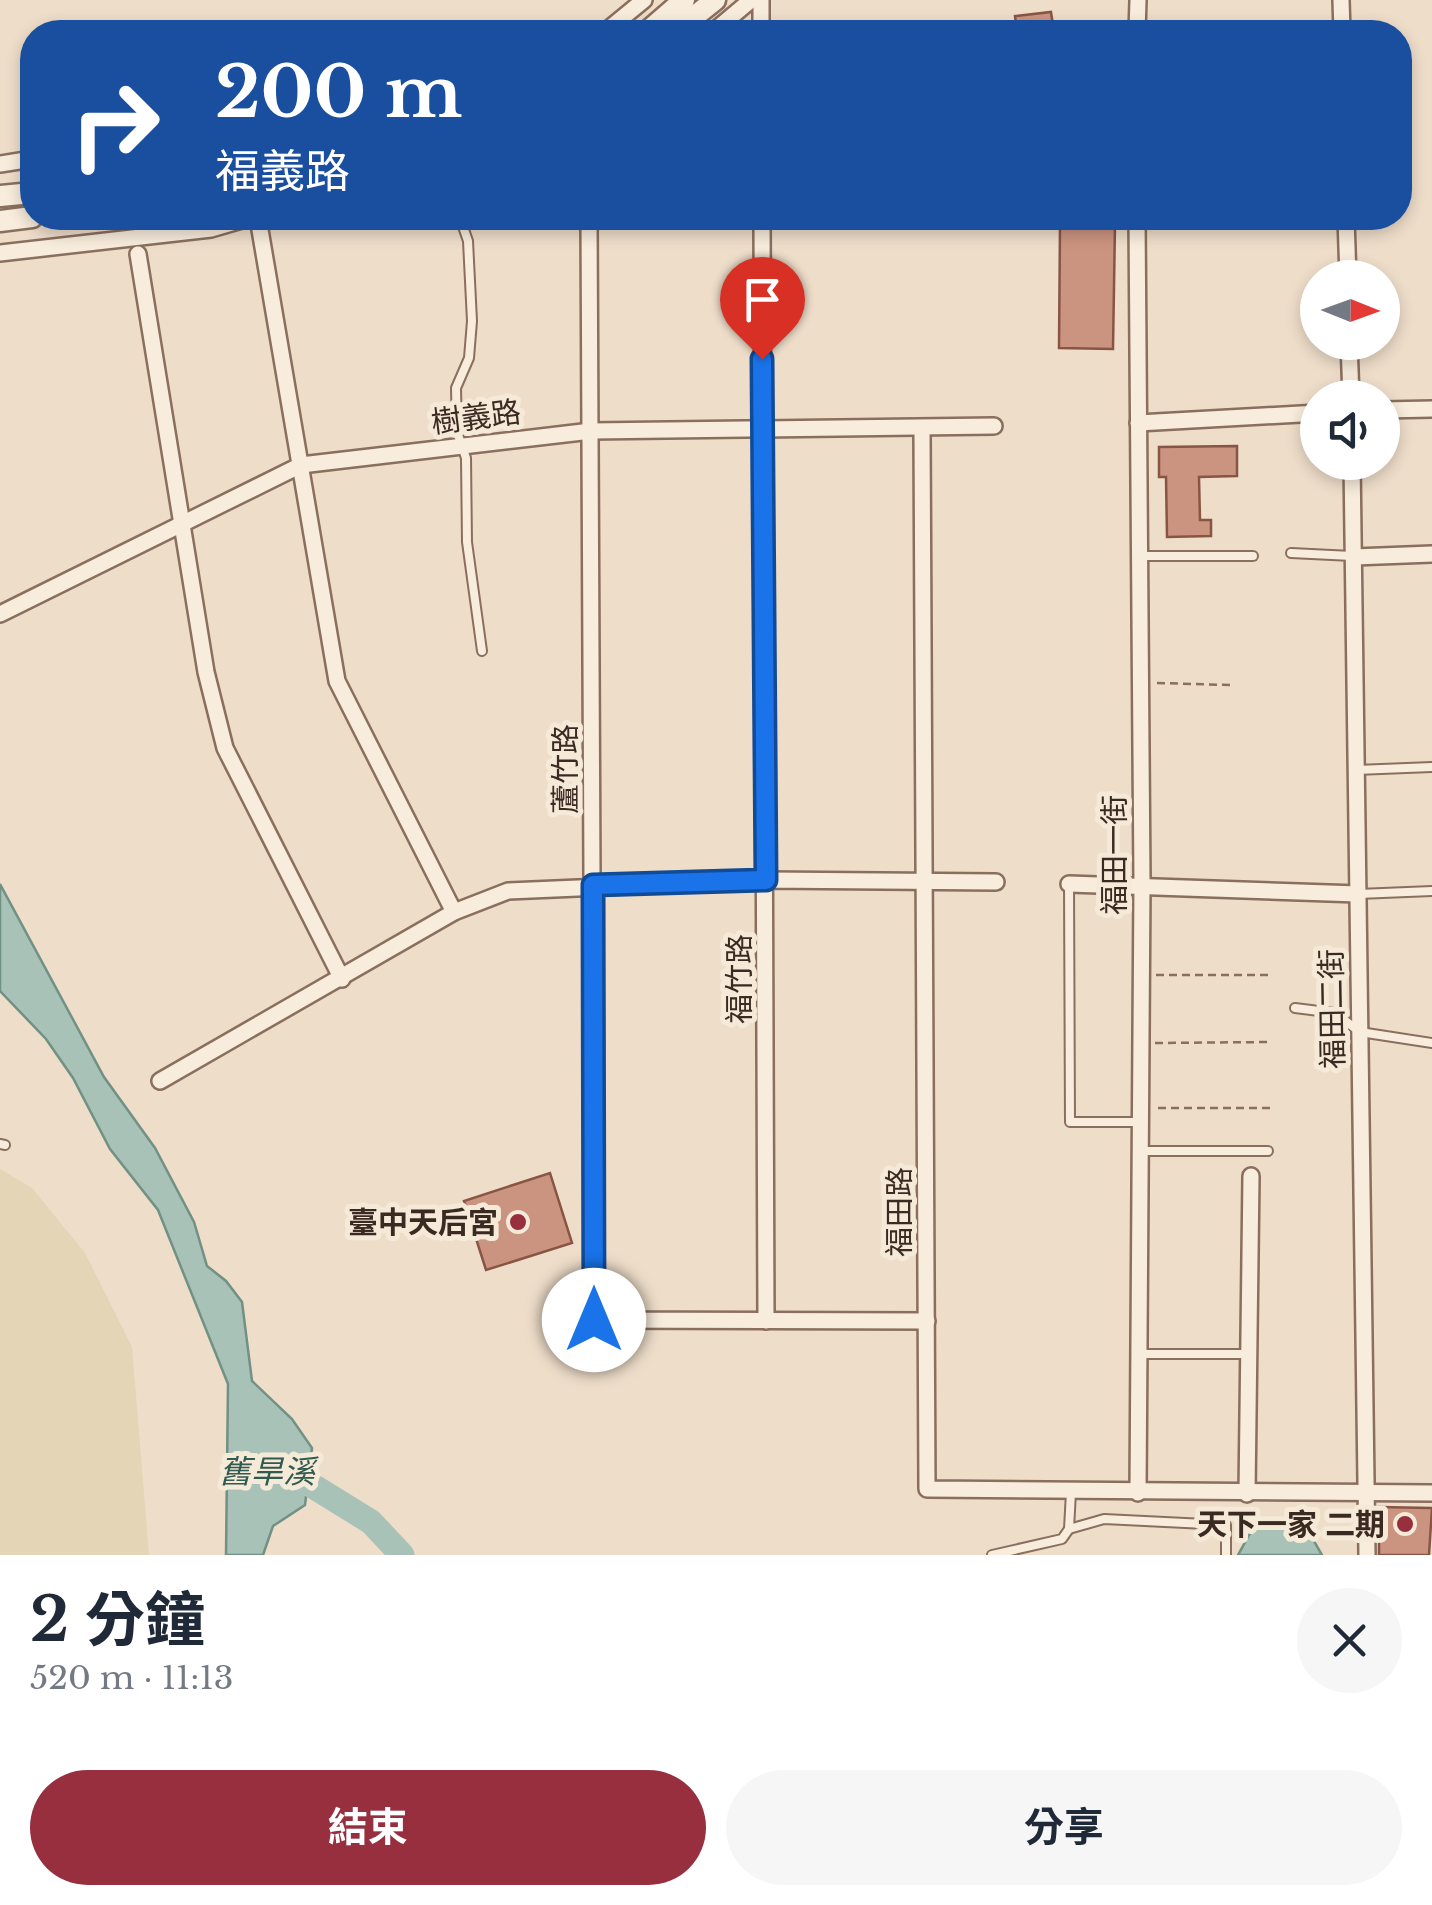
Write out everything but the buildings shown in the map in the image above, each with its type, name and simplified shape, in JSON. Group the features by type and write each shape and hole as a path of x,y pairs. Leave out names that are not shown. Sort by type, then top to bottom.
{"street":[{"path":"620,20 644,0"},
{"path":"661,20 684,0"},
{"path":"690,20 714,0"},
{"path":"728,20 752,0"},
{"path":"0,252 201,230"},
{"path":"260,230 337,681 454,912"},
{"name":"蘆竹路","path":"589,230 594,1320 766,1320"},
{"name":"福竹路","path":"762,230 766,1320"},
{"name":"福田一街","path":"1138,230 1142,883 1138,1493"},
{"path":"1346,230 1347,260"},
{"path":"138,254 206,672 226,748 342,978"},
{"path":"1400,410 1432,409"},
{"path":"1138,423 1300,414"},
{"name":"樹義路","path":"0,614 301,465 591,432 994,426"},
{"name":"福田路","path":"922,430 927,1489 1432,1493"},
{"name":"福田二街","path":"1352,480 1367,1555"},
{"path":"1354,556 1432,554"},
{"path":"160,1081 454,912 508,891 766,880 996,882"},
{"path":"1070,884 1142,883 1358,894"},
{"path":"1247,1494 1251,1176"},
{"path":"766,1320 927,1321"}],"lane":[{"path":"464,230 472,321 468,358 456,388 457,432 466,458 472,603 482,651"},
{"path":"1292,553 1354,556"},
{"path":"1139,556 1253,556"},
{"path":"1356,770 1432,767"},
{"path":"1070,884 1070,1122 1140,1115"},
{"path":"1358,894 1432,890"},
{"path":"1296,1008 1335,1013 1360,1032 1432,1044"},
{"path":"1140,1151 1268,1151"},
{"path":"1140,1354 1248,1354"},
{"path":"992,1555 1062,1539 1069,1528 1071,1492"},
{"path":"1069,1528 1104,1519 1226,1524 1226,1555"}],"path":[{"path":"1140,683 1230,685"},
{"path":"1141,975 1269,976"},
{"path":"1140,1043 1269,1042"},
{"path":"1140,1115 1271,1108"}],"shaded area":[{"path":"0,1169 32,1188 85,1253 132,1347 149,1555 0,1555"}],"water":[{"name":"舊旱溪","path":"0,884 104,1077 155,1148 194,1222 207,1266 226,1281 242,1302 252,1381 292,1419 312,1448 305,1505 273,1526 263,1555 226,1555 228,1384 158,1210 110,1149 73,1078 46,1039 0,991"},
{"path":"1280,1519 1307,1529 1322,1555 1238,1555 1253,1528"}],"waterway":[{"path":"282,1467 371,1522 402,1555"}],"place":[{"name":"臺中天后宮","path":"518,1222"},
{"name":"天下一家 二期","path":"1405,1524"}],"route":[{"path":"594,1320 593,885 766,880 762,359"}]}
